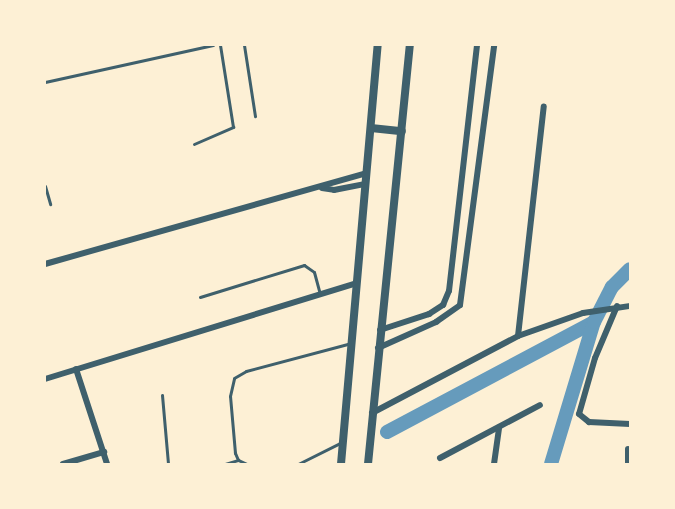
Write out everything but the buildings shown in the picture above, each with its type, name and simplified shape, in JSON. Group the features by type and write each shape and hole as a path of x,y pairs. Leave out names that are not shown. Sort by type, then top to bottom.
{"street":[{"path":"341,464 378,45"},
{"path":"368,464 410,45"},
{"path":"380,330 429,314 443,305 449,291 477,45"},
{"path":"378,348 436,322 460,304 494,45"},
{"path":"518,336 544,106"},
{"path":"370,128 402,130"},
{"path":"45,264 322,188 331,181 366,173"},
{"path":"322,188 334,190 365,184"},
{"path":"45,380 357,283"},
{"path":"372,413 518,336 594,312 630,306"},
{"path":"614,307 595,358 579,414 589,422 630,424"},
{"path":"76,369 107,464"},
{"path":"440,458 540,405"},
{"path":"494,464 499,428"},
{"path":"628,449 628,464"},
{"path":"63,464 104,452"}],"lane":[{"path":"45,82 213,45"},
{"path":"194,144 233,127 219,45"},
{"path":"244,45 255,116"},
{"path":"45,186 50,204"},
{"path":"200,297 304,265 314,272 320,294"},
{"path":"238,460 230,396 234,378 246,371 351,343"},
{"path":"162,395 168,464"},
{"path":"298,464 342,441"},
{"path":"225,464 238,460 247,464"}],"waterway":[{"path":"551,464 594,322 612,287 630,269"},
{"path":"387,432 594,322"}]}
